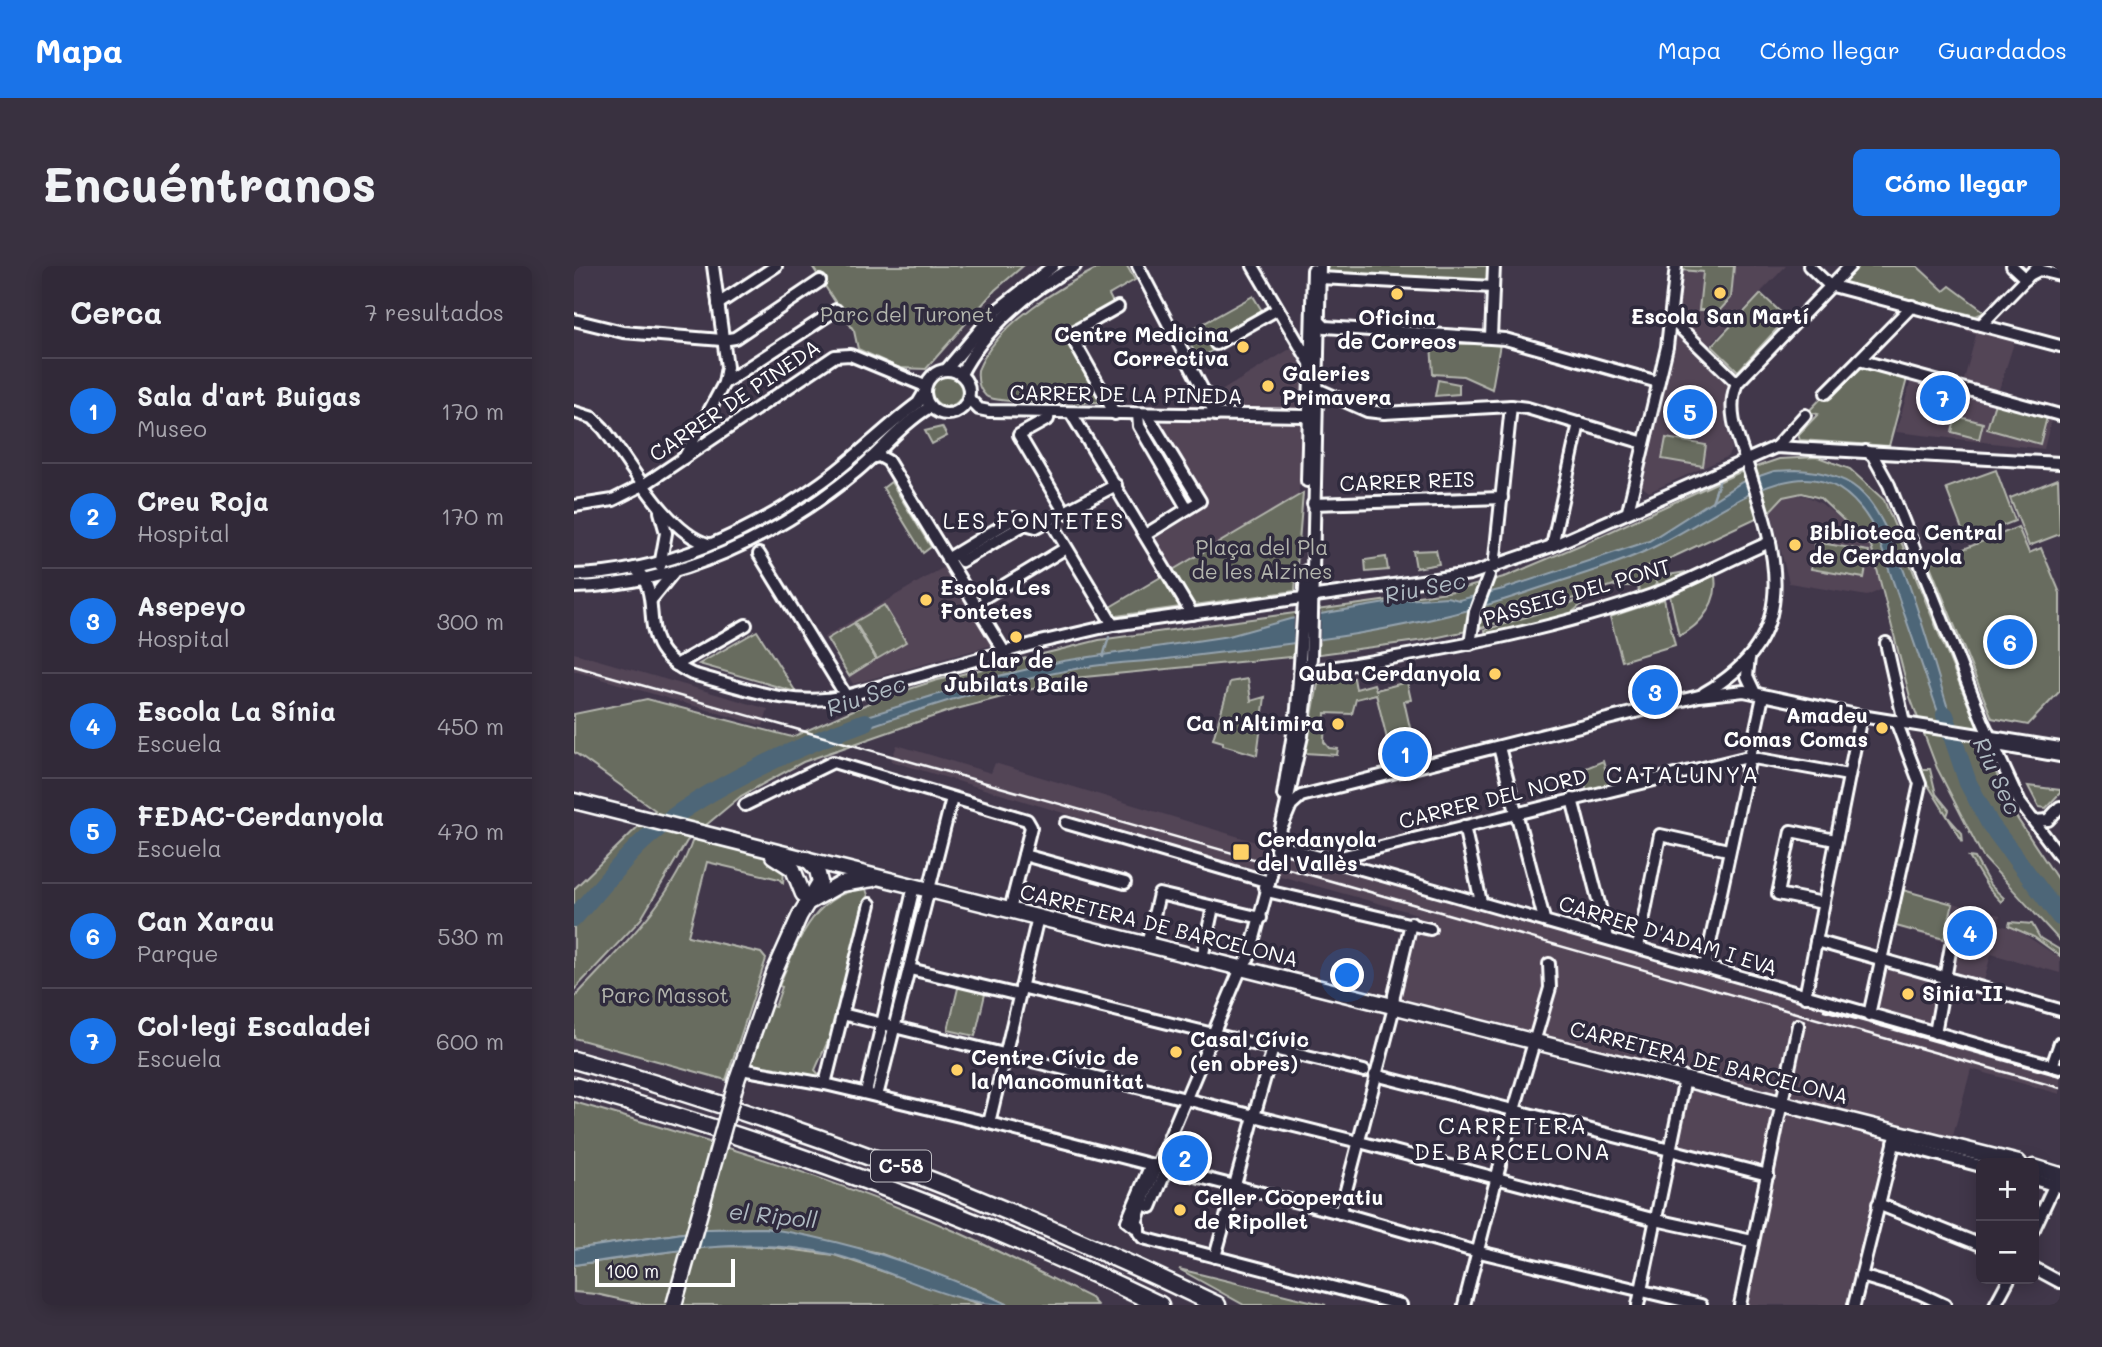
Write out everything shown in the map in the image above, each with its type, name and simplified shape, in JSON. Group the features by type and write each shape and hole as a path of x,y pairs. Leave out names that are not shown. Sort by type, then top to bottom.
{"highway":[{"name":"C-58","path":"574,1059 716,1102 911,1170 1082,1241 1217,1305"},
{"name":"C-58","path":"574,1086 739,1136 870,1182 1034,1248 1160,1305"}],"main road":[{"name":"CARRETERA DE BARCELONA","path":"574,801 806,858 822,867 884,878 1242,966 1783,1104 1895,1138 1994,1158"},
{"path":"746,844 786,862 798,877 806,898"},
{"path":"674,1305 739,1075 762,1004 806,898 822,867"},
{"path":"806,898 841,884 884,878"},
{"path":"2039,1170 2058,1179"}],"street":[{"path":"683,460 724,383 727,367 713,266"},
{"path":"718,304 776,266"},
{"path":"574,575 635,568 709,545 753,525 823,481 918,403 931,376 946,369 996,311 1053,266"},
{"path":"961,374 981,344 1004,319 1075,266"},
{"path":"1139,266 1216,415"},
{"path":"1253,266 1314,375 1307,408 1313,425 1312,459 1315,471"},
{"path":"1274,848 1305,667 1308,609 1307,408 1313,266"},
{"path":"1491,337 1494,266"},
{"path":"1628,511 1671,319 1676,266"},
{"path":"1809,266 1831,283 2060,346"},
{"path":"1705,967 1759,694 1747,676 1749,658 1774,606 1776,572 1731,406 1737,383 1850,266"},
{"path":"2012,266 2032,273"},
{"path":"1977,324 1995,314 2032,273 2039,270 2060,275"},
{"path":"1306,595 1315,471 1307,408 1324,327 1323,274 1493,287"},
{"path":"574,320 623,332 722,340 735,338 820,281"},
{"path":"1826,393 1912,306"},
{"path":"1115,414 1070,334 1118,307"},
{"path":"1216,344 1278,309"},
{"path":"724,383 836,310"},
{"path":"1995,314 1997,328"},
{"path":"1671,319 1737,383"},
{"path":"1310,365 1324,327"},
{"path":"1324,327 1491,337 1658,382"},
{"name":"CARRER DE PINEDA","path":"574,506 612,500 645,484 835,356 850,355 925,390"},
{"path":"1859,360 2060,415"},
{"path":"930,408 950,414 962,409 969,399 969,385 961,374 946,369"},
{"path":"925,390 930,408"},
{"path":"1307,408 1334,397 1367,411 1384,413 1511,406 1644,443"},
{"name":"CARRER DE LA PINEDA","path":"969,399 979,409 989,411 1216,415 1307,408"},
{"name":"PASSEIG DEL PONT","path":"1470,644 1489,574 1502,498 1511,406"},
{"path":"574,587 644,579 732,550 793,517 871,458 930,408"},
{"path":"574,412 593,418 684,533 695,541 709,545"},
{"path":"1049,412 1048,419 1019,435 1065,513"},
{"path":"1071,413 1192,614"},
{"path":"1142,414 1200,501 1145,535"},
{"path":"635,568 644,579 651,600 649,615 659,649 676,665 692,674 790,700 815,702 1113,625 1306,595 1489,574 1628,511 1746,463 1776,447 1805,415"},
{"path":"1552,546 1579,424"},
{"path":"1776,447 1867,450 2060,463"},
{"path":"1867,450 1883,473 1991,740 2020,803 2060,856"},
{"path":"1883,473 1889,457 1905,453"},
{"path":"871,458 879,456 888,461 952,556 1004,653"},
{"path":"645,484 666,525 660,567 673,571"},
{"path":"952,556 987,541 1015,518 1020,527 1025,524 1036,527 1116,485"},
{"name":"CARRER REIS","path":"1313,504 1502,498"},
{"path":"1055,528 1113,625"},
{"name":"PASSEIG DEL PONT","path":"1305,667 1399,657 1470,644 1630,602 1770,542"},
{"path":"985,597 1066,548"},
{"path":"759,554 846,696"},
{"path":"651,600 673,571"},
{"path":"676,665 746,625"},
{"path":"1869,1015 1920,784 1886,643"},
{"path":"1699,696 1725,680 1749,658"},
{"path":"1274,848 1295,799 1699,696 1738,690 1861,716 1965,734 2045,753 2060,752"},
{"path":"1805,997 1861,716"},
{"path":"1991,740 2060,752"},
{"path":"1499,747 1544,919"},
{"path":"1748,757 1848,775"},
{"name":"CARRER DEL NORD","path":"1330,859 1748,757"},
{"path":"745,805 833,762 1030,823 1010,910"},
{"path":"1286,781 1306,796"},
{"path":"1283,824 1289,799 1286,781"},
{"path":"871,1095 895,1027 952,798"},
{"path":"1572,799 1608,938"},
{"path":"2043,834 2048,820 2060,807"},
{"path":"2034,821 2060,822"},
{"path":"1066,824 1266,884 1430,929"},
{"path":"1464,827 1481,902"},
{"path":"1823,903 1778,894 1791,831 1835,840"},
{"path":"1638,947 1660,835 1728,850"},
{"name":"CARRER D'ADAM I EVA","path":"1274,848 1330,859 2053,1066"},
{"path":"1024,855 1125,883"},
{"path":"1139,1204 1158,1170 1242,966 1266,884"},
{"path":"871,1095 882,1024 914,886"},
{"path":"1147,944 1159,894 1258,917"},
{"path":"825,1084 870,904"},
{"path":"1202,958 1213,907"},
{"path":"989,1123 1038,917"},
{"path":"1242,966 1241,958 1258,917"},
{"path":"1340,1213 1359,1142 1369,1073 1394,1006 1394,995 1411,923"},
{"path":"1816,941 2060,1010"},
{"path":"1935,1033 1951,946"},
{"path":"1464,1305 1514,1110 1550,988 1549,964"},
{"path":"910,968 1273,1048 1768,1175"},
{"path":"842,1014 1359,1142 1656,1220 1752,1241"},
{"path":"1740,1305 1798,1025"},
{"path":"2053,1066 2060,1044"},
{"path":"1215,1257 1273,1048"},
{"path":"739,1075 825,1084 989,1123 1158,1170 1340,1213 1478,1251 1701,1305"},
{"path":"1639,1305 1685,1079"},
{"path":"1854,1305 1895,1138"},
{"name":"CARRETERA DE BARCELONA","path":"1895,1138 1976,1164"},
{"path":"2038,1221 2058,1179 2039,1179"},
{"path":"1878,1204 1976,1243"},
{"path":"1139,1226 1139,1233 1143,1238 1401,1305"},
{"path":"2039,1271 2060,1282"},
{"path":"1861,1276 1919,1293 1945,1305"},
{"path":"1995,1305 2006,1284"}],"shaded area":[{"name":"Escola San Martí","path":"1683,266 1786,266 1708,347 1678,318"},
{"path":"1964,323 2015,340 1996,399 1961,391 1976,335 1962,329"},
{"path":"1676,332 1726,379 1728,385 1725,394 1725,422 1732,449 1727,457 1649,492 1641,486"},
{"path":"1293,347 1304,370 1295,591 1165,614 1125,632 1110,607 1160,577 1136,536 1183,508 1144,424 1192,420 1217,405 1213,396"},
{"path":"1911,380 2052,417 2044,449 1896,432"},
{"path":"1787,494 1807,496 1822,504 1873,545 1885,588 1867,596 1789,583 1770,508"},
{"name":"Escola Les Fontetes","path":"944,567 993,645 853,684 824,637"},
{"path":"574,653 768,709 763,726 574,671"},
{"path":"897,745 991,773 995,763 1434,896 2060,1070 2060,1094 1971,1069 1947,1158 1899,1146 1856,1305 1746,1305 1773,1174 1675,1154 1693,1081 1395,1009 1417,914 1186,850 891,761"},
{"path":"1902,890 2000,915 1999,925 2016,929 2060,958 2060,973 1991,954 1983,985 1941,972 1946,942 1894,927"},
{"name":"Sinia II","path":"1887,966 1940,982 1932,1020 1925,1025 1880,1012 1876,1005"}],"green space":[{"name":"Parc del Turonet","path":"812,266 1023,266 995,290 926,369 899,368 858,349 854,331"},
{"path":"1102,266 1127,266 1135,280 1109,295 1114,305 1062,337 1064,341 1070,340 1103,402 1023,402 986,396 979,384 978,370 987,352 1000,336 1033,307"},
{"path":"1328,266 1494,266 1493,287 1328,278"},
{"path":"1683,266 1734,266 1731,298 1720,310 1699,310 1703,272 1682,270"},
{"path":"1850,266 1917,266 1944,291 1950,286 1985,312 1976,316 1841,282"},
{"path":"1761,294 1787,318 1738,371 1712,346"},
{"path":"1253,296 1267,319 1198,359 1185,334"},
{"path":"1431,344 1500,344 1492,389 1463,376 1433,374"},
{"path":"1857,361 1908,375 1889,446 1800,440 1798,435 1818,414 1808,412"},
{"path":"947,376 958,380 962,391 958,402 947,406 936,402 932,391 936,380"},
{"path":"1438,380 1459,384 1459,394 1435,396"},
{"path":"1995,403 2047,417 2040,444 1987,429"},
{"path":"910,414 913,417 815,497 724,549 721,543 785,511"},
{"path":"1956,416 1983,423 1979,439 1952,432"},
{"path":"942,427 947,436 932,444 925,431"},
{"path":"1666,438 1706,445 1703,466 1662,459"},
{"path":"1818,457 1850,469 1884,500 2011,809 2060,883 2060,941 1983,857 1937,768 1910,697 1871,546 1820,498 1802,493 1783,497 1769,512 1671,558 1624,574 1623,581 1485,627 1425,640 1320,654 1074,678 949,711 803,762 741,796 687,841 641,919 574,990 574,889 655,810 574,752 574,714 647,699 792,737 876,700 934,681 1099,640 1454,591 1507,576 1738,473 1779,459"},
{"path":"1996,470 2015,521 1966,540 1946,488"},
{"path":"2058,479 2060,534 2029,546 2010,498"},
{"path":"891,482 931,547 923,553 883,488"},
{"name":"Plaça del Pla de les Alzines","path":"1303,493 1295,591 1116,616 1110,607"},
{"path":"2018,527 2029,553 2041,548 2060,593 2060,691 2028,725 1992,718 1929,563"},
{"path":"1815,542 1869,551 1864,578 1811,569"},
{"path":"1436,550 1439,564 1416,568 1413,551"},
{"path":"1386,557 1388,570 1366,572 1365,560"},
{"path":"1653,565 1659,574 1656,577 1686,572 1664,586 1659,585 1655,579 1658,590 1639,593 1638,586 1616,586 1625,581 1627,575"},
{"path":"1715,575 1714,594 1707,611 1702,619 1679,636 1670,596"},
{"path":"1592,596 1571,613 1486,637 1485,630"},
{"path":"1664,599 1675,645 1622,661 1610,617"},
{"path":"884,605 906,642 877,659 855,622"},
{"path":"854,623 876,659 849,676 827,639"},
{"path":"757,631 796,692 699,664"},
{"path":"1354,678 1356,689 1374,684 1376,690 1407,682 1411,700 1404,701 1411,732 1387,739 1376,694 1356,699 1352,714 1325,713 1324,742 1329,748 1338,749 1337,755 1305,753 1318,684"},
{"path":"1248,679 1251,701 1265,697 1257,755 1223,745 1223,742 1213,739 1230,682"},
{"path":"1603,761 1610,786 1587,791 1581,770"},
{"path":"1923,769 1930,769 1936,794 1949,810 1947,816 1922,775"},
{"path":"2028,786 2060,790 2060,793 2046,808 2039,807"},
{"path":"1947,816 1962,833 1963,842"},
{"name":"Parc Massot","path":"693,839 770,858 784,870 783,883 779,879 707,862 688,936 761,953 766,959 726,1080 574,1038 574,998 657,904 684,862"},
{"path":"1969,857 1975,858 1990,885 2004,898 2001,902 1988,888"},
{"path":"866,889 868,895 863,903 836,1023 815,1070 821,1077 754,1065 752,1062 771,1006 775,1007 782,987 779,986 809,923 833,899 848,892"},
{"path":"1903,890 1953,904 1944,939 1896,926"},
{"path":"2010,922 2032,924 2040,938 2060,950 2060,956 2034,937 2009,926"},
{"path":"959,984 986,990 975,1036 948,1030"},
{"path":"574,1102 719,1145 911,1212 1091,1298 1097,1305 1009,1305 975,1289 879,1253 765,1228 710,1229 574,1249"},
{"path":"709,1246 771,1247 834,1255 982,1305 645,1305 574,1292 574,1265"},
{"path":"1179,1269 1326,1305 1244,1305"}],"water":[{"path":"1774,471 1824,473 1850,483 1864,495 1877,513 1903,567 1951,718 1949,725 1939,715 1876,532 1853,500 1828,483 1800,479 1772,485 1742,498 1683,532 1623,561 1481,607 1344,636 1093,666 970,694 850,733 832,727 990,678 1063,661 1229,636 1290,619 1404,600 1447,597 1459,600 1503,589 1649,541 1742,482"},
{"path":"765,1228 859,1248 950,1279 1009,1305 965,1299 921,1286 856,1261 803,1249 770,1246 704,1248 574,1265 574,1249 710,1229"}],"pier":[{"path":"1321,611 1320,642 1293,645 1294,615"}],"waterway":[{"path":"1712,502 1720,479"},
{"path":"1103,657 1109,637"},
{"name":"Riu Sec","path":"1945,715 1968,783 1990,824 2060,917"},
{"name":"Riu Sec","path":"574,918 639,845 687,808 715,790 777,758 865,722"}],"tunnel":[{"path":"1264,873 1270,848"}],"railway":[{"path":"574,666 2060,1088"},
{"path":"1824,1010 2060,1076"}],"place":[{"name":"Escola San Martí","path":"1720,293"},
{"name":"Oficina de Correos","path":"1397,294"},
{"name":"Centre Medicina Correctiva","path":"1243,347"},
{"name":"Galeries Primavera","path":"1268,386"},
{"name":"Col·legi Escaladei","path":"1943,398"},
{"name":"FEDAC-Cerdanyola","path":"1690,412"},
{"name":"Biblioteca Central de Cerdanyola","path":"1795,545"},
{"name":"Escola Les Fontetes","path":"926,600"},
{"name":"Llar de Jubilats Baile","path":"1016,637"},
{"name":"Can Xarau","path":"2010,642"},
{"name":"Quba Cerdanyola","path":"1495,674"},
{"name":"Asepeyo","path":"1655,692"},
{"name":"Ca n'Altimira","path":"1338,724"},
{"name":"Amadeu Comas Comas","path":"1882,728"},
{"name":"Sala d'art Buigas","path":"1405,754"},
{"name":"Cerdanyola del Vallès","path":"1241,852"},
{"name":"Escola La Sínia","path":"1970,933"},
{"name":"Sinia II","path":"1908,994"},
{"name":"Casal Cívic (en obres)","path":"1176,1052"},
{"name":"Centre Cívic de la Mancomunitat","path":"957,1070"},
{"name":"Creu Roja","path":"1185,1158"},
{"name":"Celler Cooperatiu de Ripollet","path":"1180,1210"}],"district":[{"name":"LES FONTETES","path":"1034,521"},
{"name":"CATALUNYA","path":"1683,775"},
{"name":"CARRETERA DE BARCELONA","path":"1513,1139"}],"water label":[{"name":"el Ripoll","path":"773,1216"}]}
